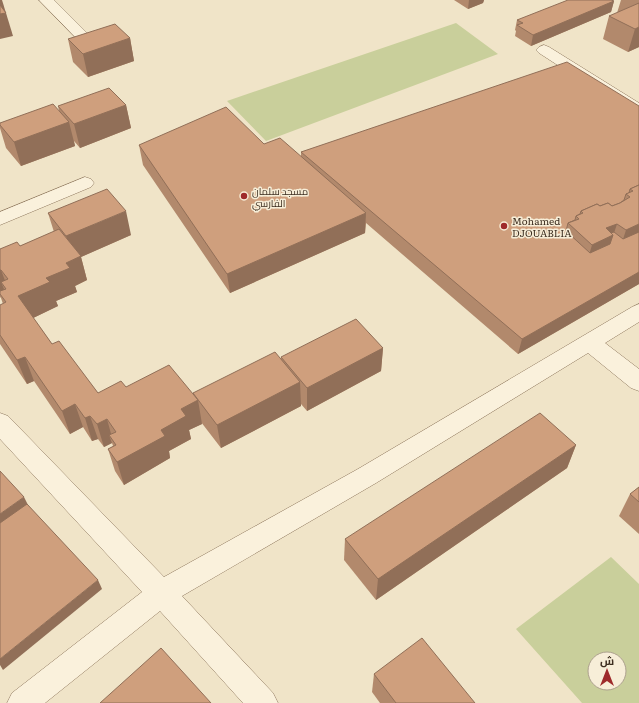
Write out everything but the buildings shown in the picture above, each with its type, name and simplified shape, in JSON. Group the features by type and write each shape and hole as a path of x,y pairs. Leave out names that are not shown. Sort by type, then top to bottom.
{"street":[{"path":"46,0 85,39"},
{"path":"544,50 639,110"},
{"path":"0,219 85,183"},
{"path":"22,703 161,592 368,476 639,312"},
{"path":"589,342 639,382"},
{"path":"0,423 161,592 263,703"}],"green space":[{"path":"456,23 498,54 266,141 227,101"},
{"path":"611,557 639,584 639,703 582,703 516,629"}],"place":[{"name":"مسجد سلمان الفارسي","path":"244,196"},
{"name":"Mohamed DJOUABLIA","path":"504,226"}]}
